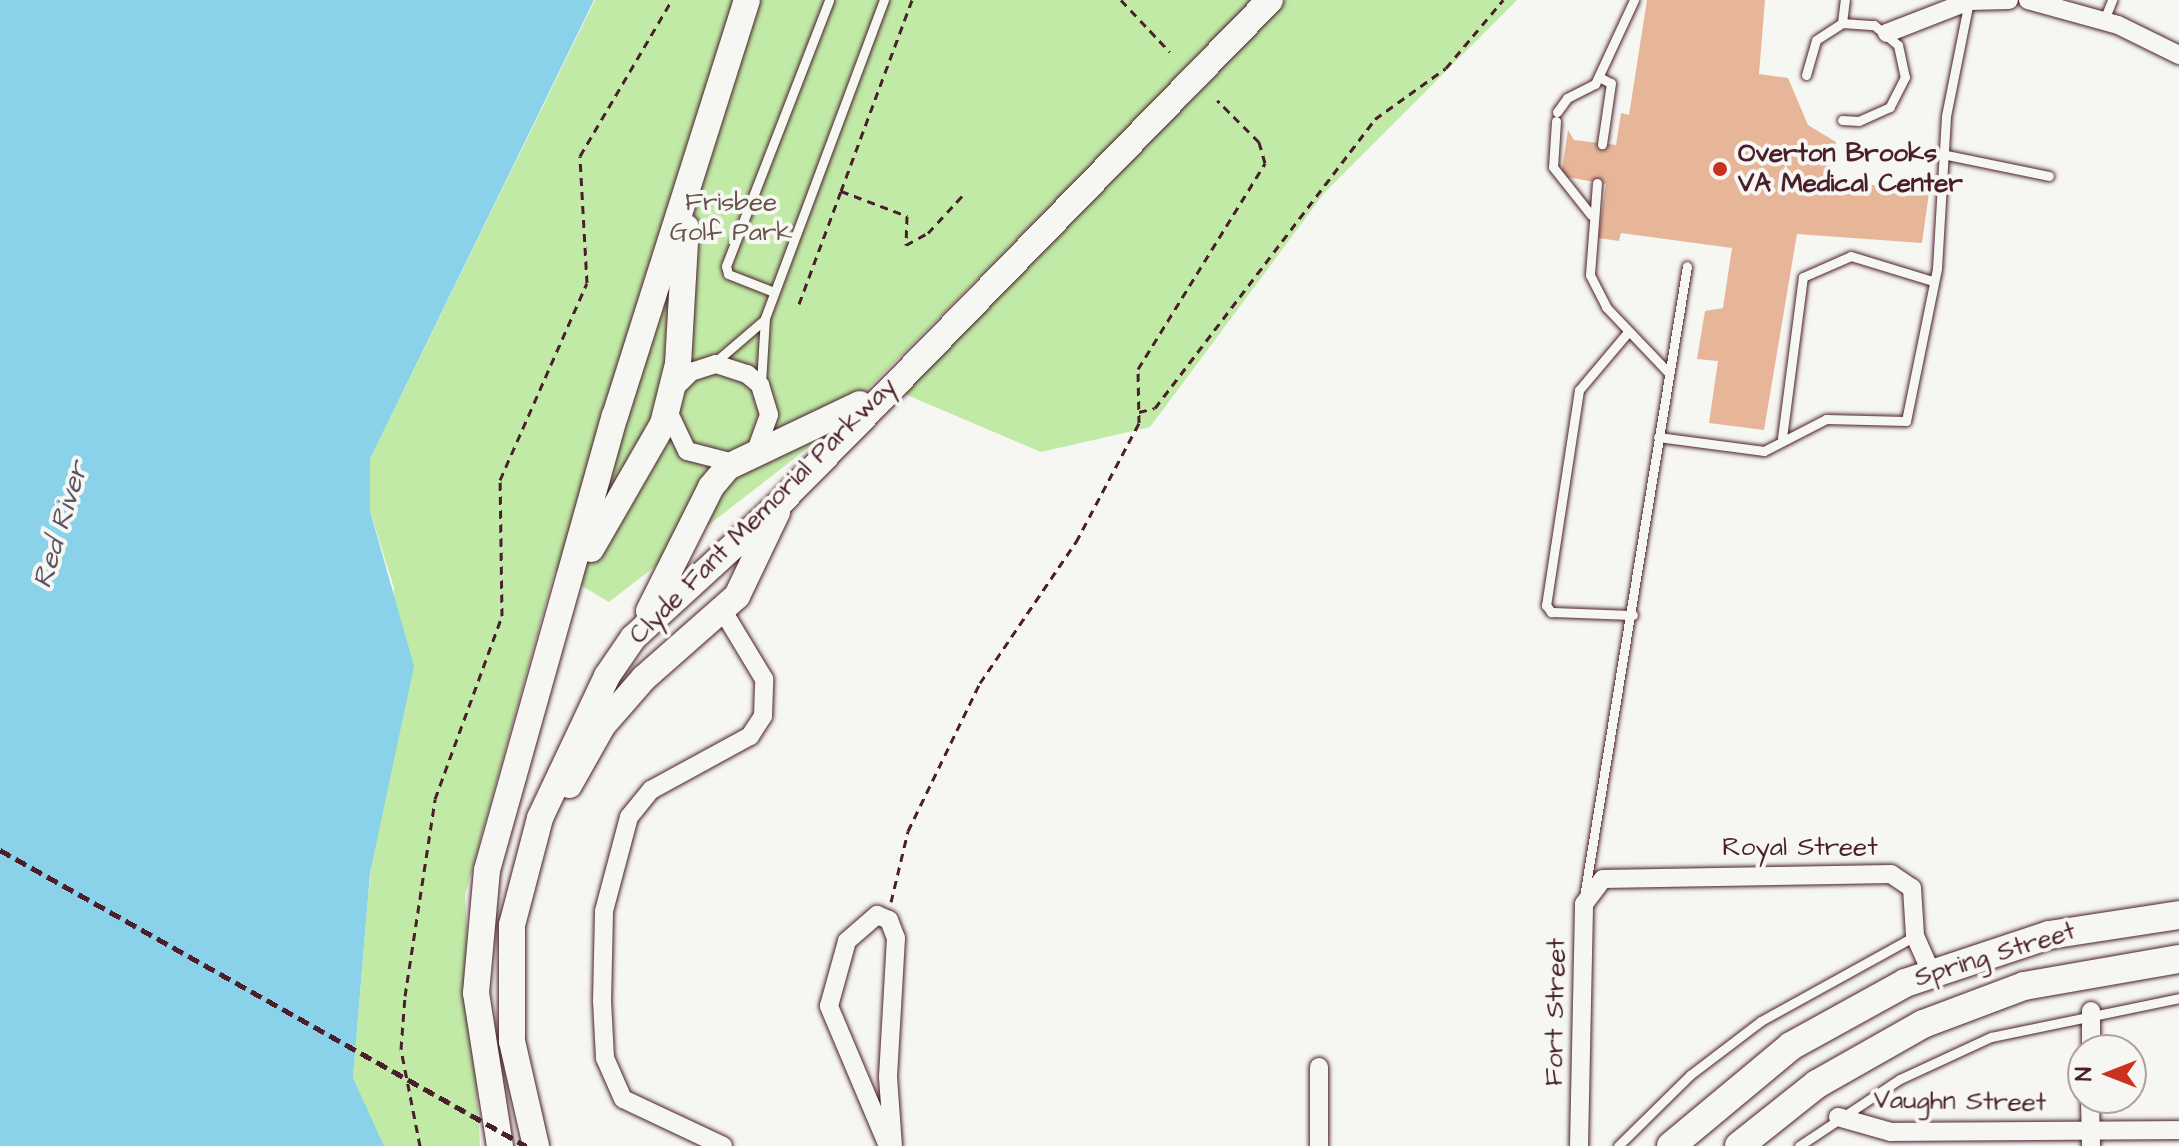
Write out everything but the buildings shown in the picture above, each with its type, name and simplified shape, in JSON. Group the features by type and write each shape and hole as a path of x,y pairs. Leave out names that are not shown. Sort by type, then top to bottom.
{"main road":[{"path":"500,1146 480,1037 478,933 487,870 538,685 710,109 747,0"},
{"name":"Clyde Fant Memorial Parkway","path":"536,1146 510,1008 519,889 571,744 633,638 790,492 888,387 1270,0"},
{"path":"538,685 599,531 669,400 680,270 710,109"},
{"path":"633,638 711,487 745,456 805,435 888,387"},
{"path":"519,889 603,725 644,678 723,611 790,492"},
{"name":"Spring Street","path":"1671,1146 1791,1046 1931,972 2049,935 2179,915"},
{"name":"Spring Street","path":"1739,1146 1817,1084 1923,1024 2024,986 2179,959"}],"street":[{"path":"1887,33 1969,1 2009,0"},
{"path":"2028,0 2104,20 2179,55"},
{"path":"709,366 733,366 762,390 769,415 745,456 687,451 669,400 691,372 709,366"},
{"path":"723,611 764,679 763,716 750,736 651,790 629,817 604,911 602,1001 605,1058 623,1099 723,1146"},
{"name":"Royal Street","path":"1595,883 1627,875 1891,874 1912,888 1915,936 1931,972"},
{"name":"Fort Street","path":"1579,1146 1584,904 1595,883"},
{"path":"866,918 889,920 896,938 888,1077 891,1146 829,1006 847,941 866,918"},
{"path":"2091,1011 2091,1034"},
{"path":"1319,1067 1319,1146"},
{"path":"2090,1114 2090,1138"},
{"name":"Vaughn Street","path":"1838,1117 1891,1132 2090,1138 2179,1130"}],"lane":[{"path":"774,292 728,274 726,266 829,0"},
{"path":"762,390 765,318 884,0"},
{"path":"1592,217 1553,167 1556,117 1599,77 1634,0"},
{"path":"2104,20 2112,0"},
{"path":"1658,437 1764,451 1782,438 1826,419 1906,421 1933,281 1947,155 1946,116 1969,1"},
{"path":"1840,2 1842,23"},
{"path":"1806,75 1816,40 1842,23 1887,33 1904,60 1900,94 1876,117 1842,120"},
{"path":"1599,77 1611,83 1602,144"},
{"path":"1947,155 2049,176"},
{"path":"1597,183 1592,217 1590,275 1628,332 1668,372"},
{"path":"1782,438 1803,277 1851,256 1933,281"},
{"path":"1584,904 1687,266"},
{"path":"709,366 738,349 765,318"},
{"path":"1628,332 1579,390 1546,605 1551,612 1633,615"},
{"path":"1618,1146 1690,1075 1761,1021 1915,936"},
{"path":"1799,1146 1838,1117 1960,1050 2091,1011 2179,998"}],"path":[{"path":"420,1146 401,1049 405,996 435,799 502,616 500,480 587,283 580,156 672,0"},
{"path":"799,304 912,0"},
{"path":"1121,0 1170,52"},
{"path":"1138,412 1155,408 1375,119 1446,68 1503,0"},
{"path":"889,920 908,831 973,697 1076,542 1138,412 1138,369 1265,163 1259,142 1217,100"},
{"path":"841,191 907,216 906,245 928,233 963,195"}],"green space":[{"name":"Frisbee Golf Park","path":"595,0 1258,0 808,448 609,602 555,570 465,895 480,1146 382,1146 353,1078 394,588 370,511 370,459"},
{"path":"1286,0 1517,0 1325,192 1150,427 1041,452 888,387"}],"water":[{"name":"Red River","path":"0,0 594,0 370,459 370,511 414,666 370,873 353,1078 384,1146 0,1146"}],"railway":[{"path":"0,850 526,1146"}],"place":[{"name":"Overton Brooks VA Medical Center","path":"1720,169"}]}
